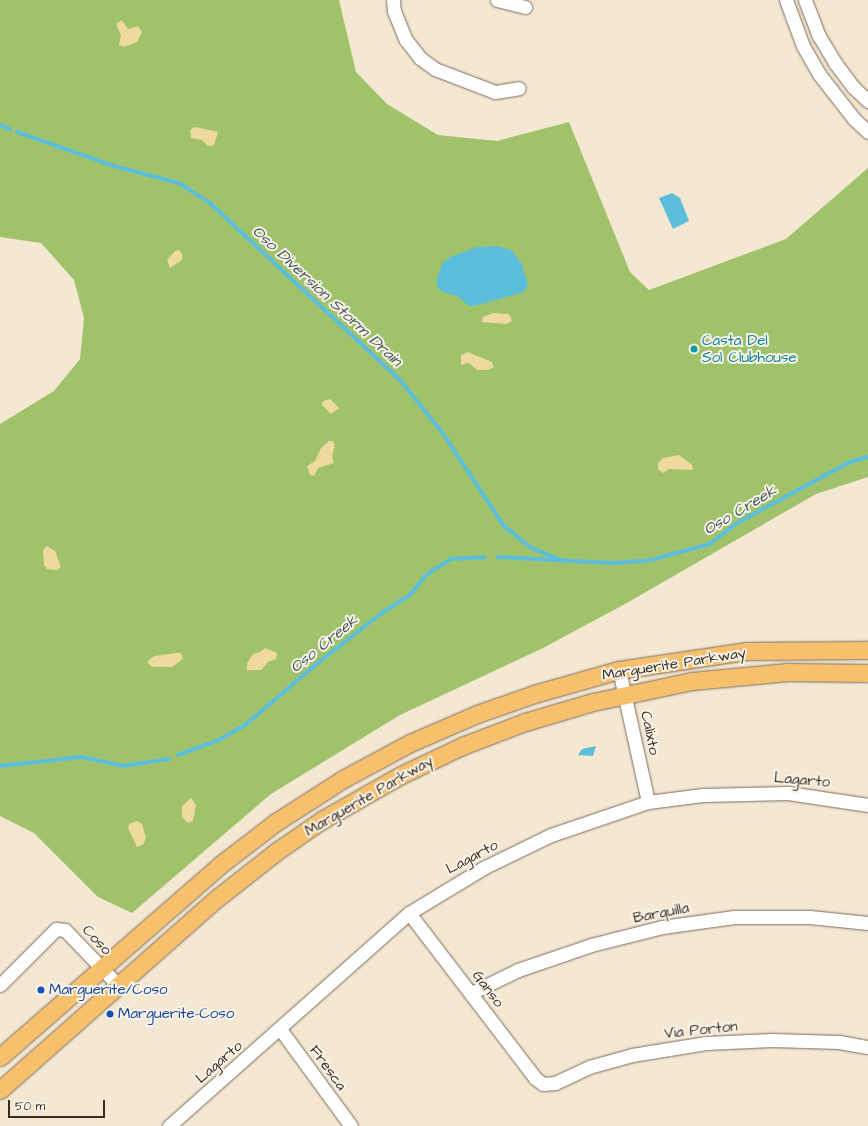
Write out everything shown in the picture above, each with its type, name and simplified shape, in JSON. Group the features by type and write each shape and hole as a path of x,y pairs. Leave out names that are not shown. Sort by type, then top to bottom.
{"main road":[{"name":"Marguerite Parkway","path":"0,1057 220,865 276,822 343,780 410,743 477,714 534,694 619,670 746,651 868,650"},
{"name":"Marguerite Parkway","path":"0,1090 216,899 277,851 322,820 401,774 462,746 525,722 626,695 692,681 788,672 868,673"}],"street":[{"path":"393,0 394,11 406,40 420,58 435,69 495,92 518,88"},
{"path":"497,0 525,7"},
{"path":"786,0 803,46 819,74 854,119 868,132"},
{"path":"805,0 819,36 835,63 853,87 868,101"},
{"name":"Calixto","path":"619,670 626,695 648,802"},
{"name":"Lagarto","path":"169,1126 409,913 485,866 551,835 648,802 703,795 788,793 868,805"},
{"name":"Ganso","path":"409,913 535,1078 543,1084"},
{"name":"Barquilla","path":"471,993 518,970 591,945 662,927 734,918 810,917 868,923"},
{"name":"Coso","path":"0,986 56,928 65,930 118,986"},
{"name":"Fresca","path":"280,1029 351,1126"},
{"name":"Via Porton","path":"543,1084 555,1082 589,1067 632,1055 706,1043 772,1040 839,1042 868,1047"}],"green space":[{"path":"0,0 339,0 356,72 387,104 438,135 497,141 569,122 630,272 649,290 786,239 868,168 868,477 816,494 625,604 543,648 400,715 271,794 132,913 98,897 34,833 0,816 0,424 54,391 80,359 84,318 74,280 41,243 0,237"}],"sand":[{"path":"122,20 128,29 138,26 142,32 137,42 124,47 119,45 121,35 116,24"},
{"path":"195,127 218,132 214,145 208,146 202,140 191,138 190,130"},
{"path":"179,250 182,254 182,260 170,268 167,260 175,251"},
{"path":"493,313 509,314 512,321 506,324 482,322 483,317"},
{"path":"468,352 492,362 494,367 488,370 477,370 469,363 461,365 461,355"},
{"path":"330,399 339,408 331,414 322,405 323,401"},
{"path":"329,441 333,441 335,445 332,456 334,463 318,468 314,476 310,475 307,466 315,461 321,448"},
{"path":"679,455 692,465 693,470 669,469 663,473 658,469 658,463 663,458"},
{"path":"47,546 55,551 61,567 57,570 47,569 44,565 43,550"},
{"path":"265,648 277,653 276,659 268,662 261,670 247,670 247,663 253,654 260,652"},
{"path":"181,653 183,659 172,667 152,667 147,662 154,656"},
{"path":"191,798 196,805 193,821 188,823 182,817 182,806"},
{"path":"137,821 142,824 146,838 143,845 137,847 128,828 129,824"}],"water":[{"path":"672,193 680,198 689,221 673,229 659,198"},
{"path":"497,246 511,250 521,262 528,284 524,292 474,306 469,306 457,296 443,292 438,288 436,282 442,264 450,257 477,247"},
{"path":"596,746 593,756 578,755 582,749"}],"waterway":[{"name":"Oso Diversion Storm Drain","path":"0,125 10,129"},
{"name":"Oso Diversion Storm Drain","path":"17,132 114,166 179,183 210,203 400,380 442,432 504,526 530,547 560,560"},
{"name":"Oso Creek","path":"498,557 612,563 651,560 710,544 737,523 850,462 868,457"},
{"name":"Oso Creek","path":"178,755 219,740 245,725 313,667 383,612 410,595 427,574 451,559 485,557"},
{"name":"Oso Creek","path":"0,766 82,757 123,766 169,759"}],"place":[{"name":"Casta Del Sol Clubhouse","path":"694,349"},
{"name":"Marguerite/Coso","path":"41,990"},
{"name":"Marguerite-Coso","path":"110,1014"}]}
